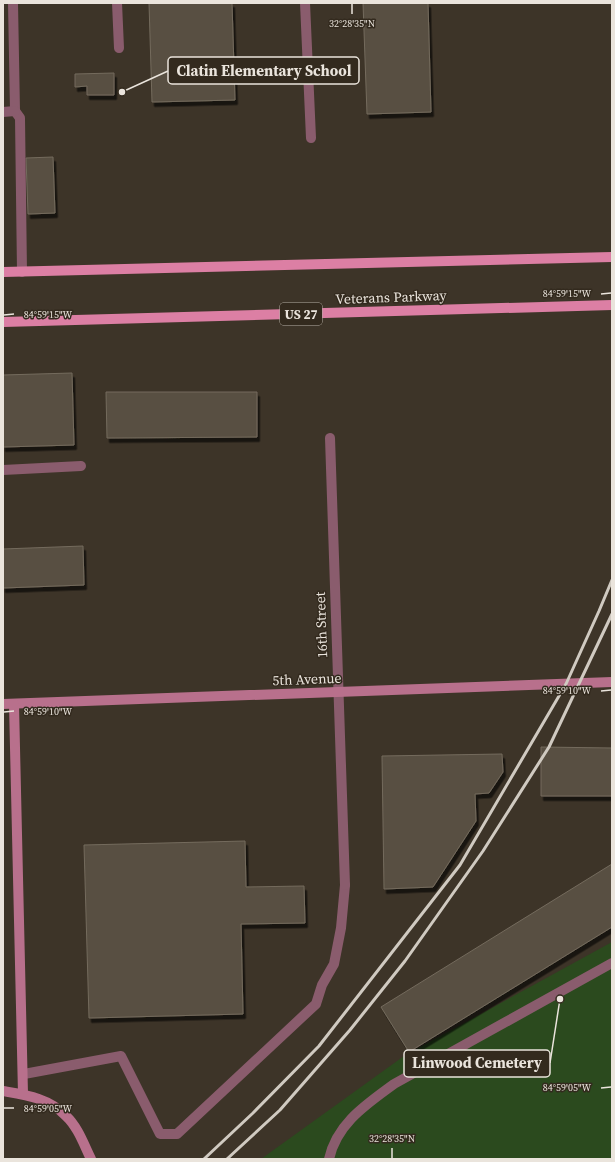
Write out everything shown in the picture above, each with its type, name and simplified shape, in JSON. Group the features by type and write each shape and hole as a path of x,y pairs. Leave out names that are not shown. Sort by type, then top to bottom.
{"main road":[{"path":"3,272 608,257"},
{"name":"Veterans Parkway","path":"3,322 612,305"}],"street":[{"path":"12,3 15,111 20,118 22,272"},
{"path":"117,3 119,48"},
{"path":"305,3 311,138"},
{"path":"3,112 15,111"},
{"name":"16th Street","path":"24,1074 121,1056 160,1134 177,1134 316,1004 322,985 334,964 342,928 345,885 337,691 330,438"},
{"path":"3,470 81,466"},
{"name":"5th Avenue","path":"3,704 612,682"},
{"path":"14,704 19,950 24,1074 23,1094"},
{"path":"329,1159 332,1146 344,1126 364,1106 394,1084 612,963"},
{"path":"3,1091 23,1094 52,1104 67,1116 78,1133 91,1159"}],"green space":[{"path":"612,942 612,1159 261,1159 404,1056"}],"building":[{"path":"149,3 232,3 235,100 152,102"},
{"path":"363,3 428,3 431,112 367,114"},
{"path":"114,73 114,95 87,95 87,86 75,87 75,74"},
{"path":"53,157 55,213 28,214 26,158"},
{"path":"72,373 74,445 3,447 3,375"},
{"path":"106,392 257,392 257,437 107,438"},
{"path":"83,546 84,585 3,588 3,549"},
{"path":"541,747 612,748 612,796 541,796"},
{"path":"502,754 503,772 489,793 475,794 476,821 433,887 384,889 382,756"},
{"path":"245,841 246,887 304,886 305,923 241,924 243,1014 89,1018 84,845"},
{"path":"612,864 612,927 409,1052 381,1007"}],"railway":[{"path":"204,1159 253,1113 319,1046 460,865 566,684 612,580"},
{"path":"227,1159 280,1110 350,1030 405,961 483,851 549,747 612,614"}],"place":[{"name":"Clatin Elementary School","path":"122,92"},
{"name":"Linwood Cemetery","path":"560,999"}]}
